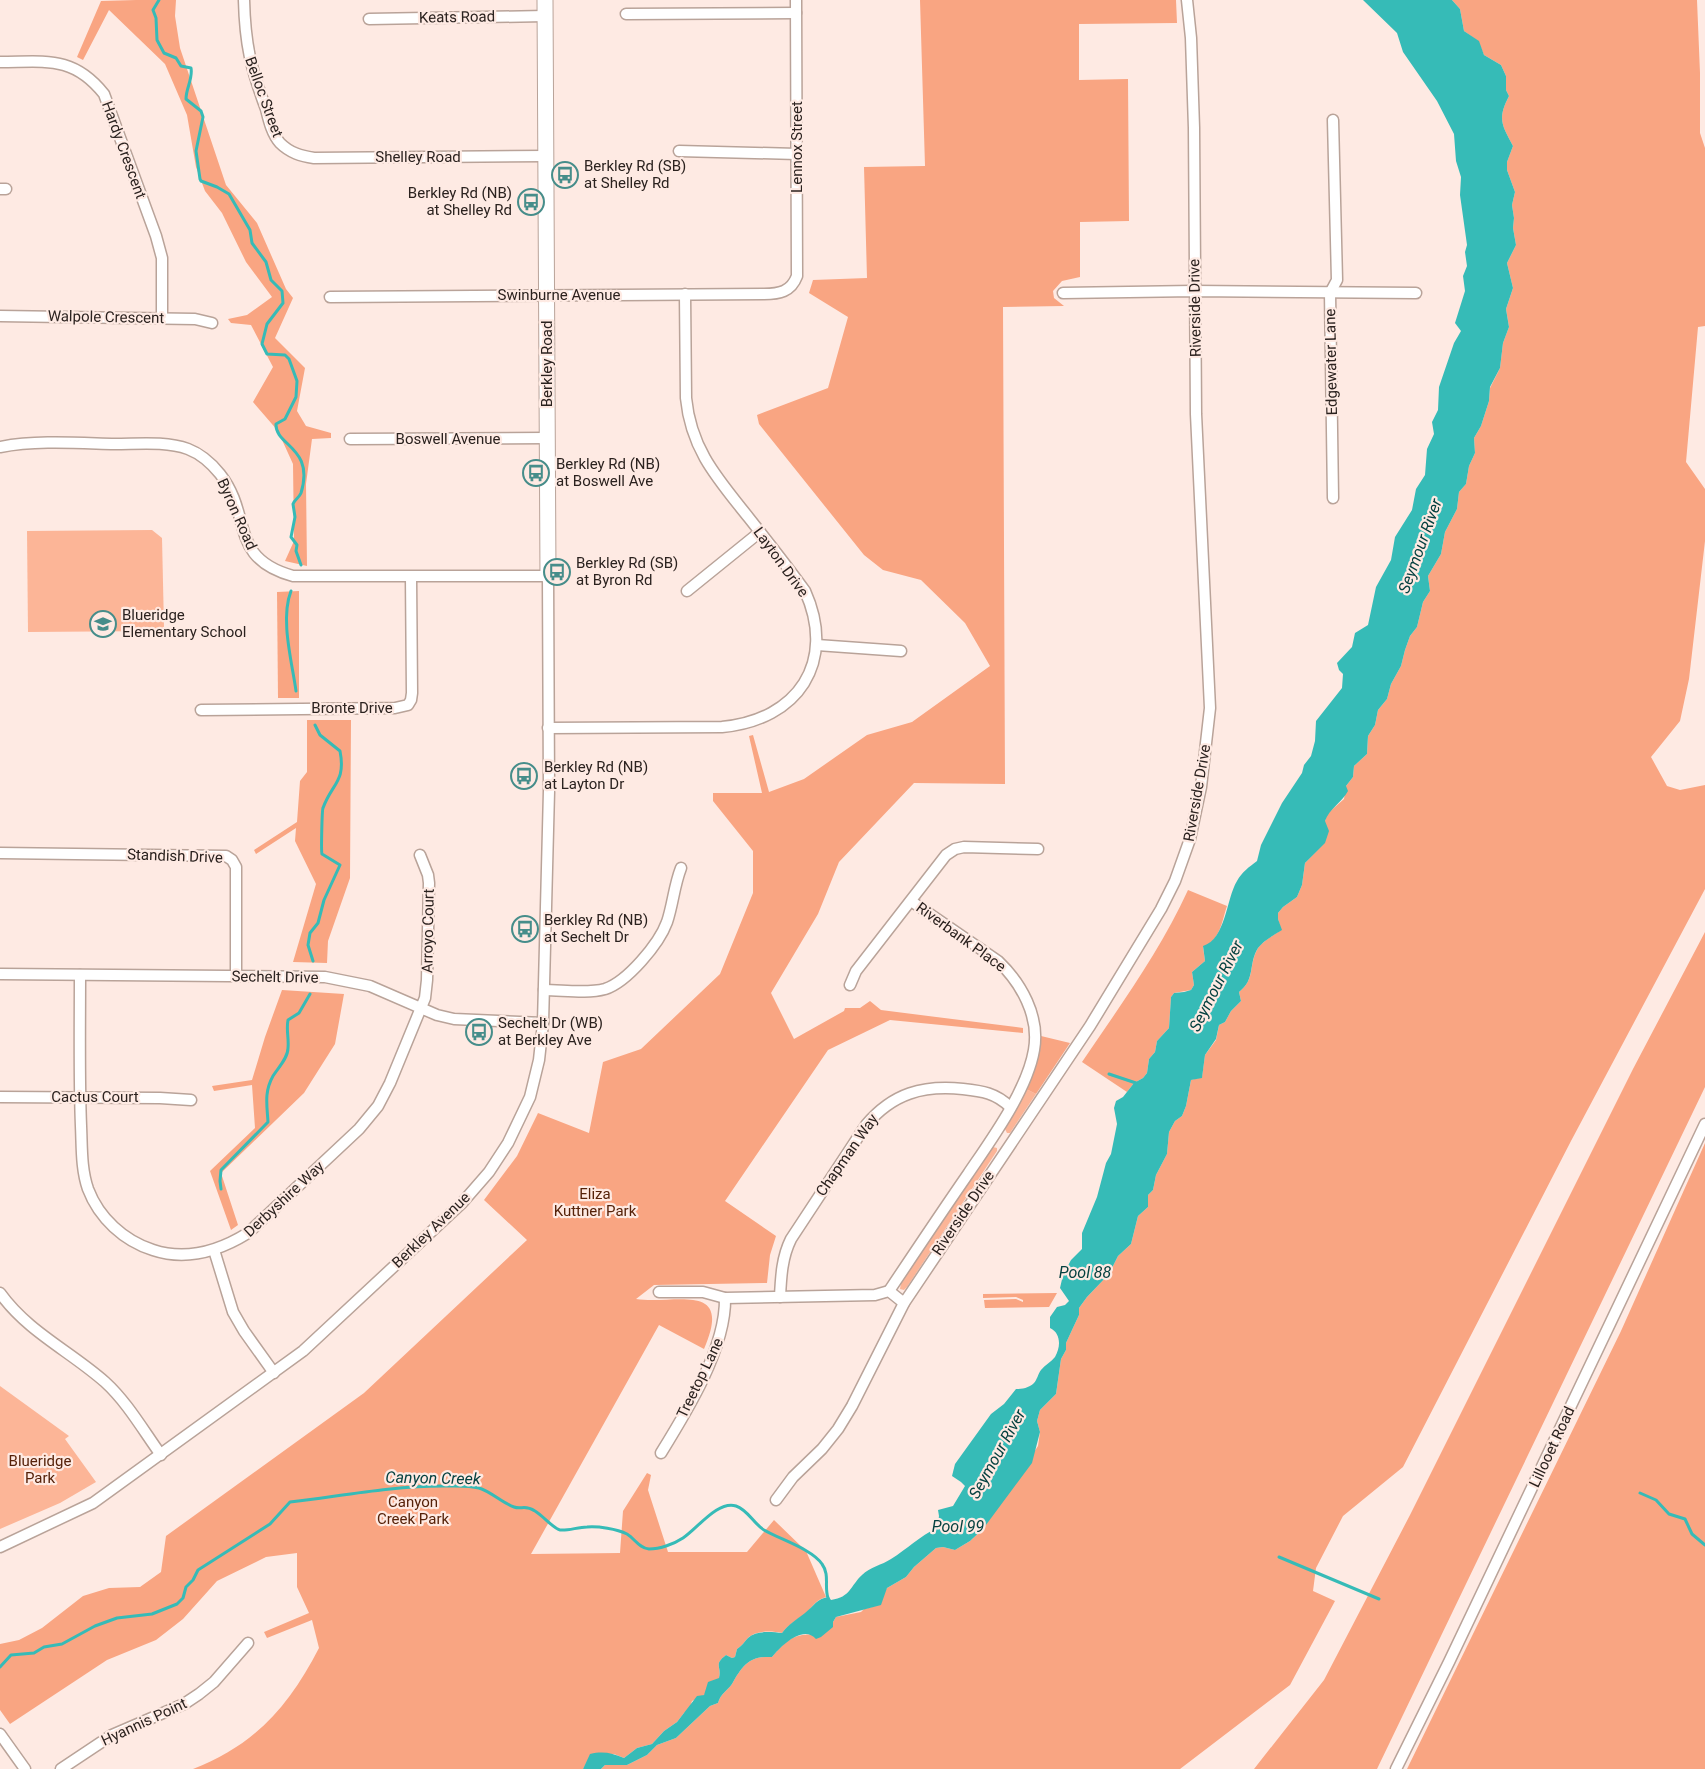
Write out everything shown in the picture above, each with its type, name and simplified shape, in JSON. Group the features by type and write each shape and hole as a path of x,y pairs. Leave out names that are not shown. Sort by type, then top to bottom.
{"street":[{"name":"Belloc Street","path":"244,0 246,42 255,79 278,141 292,152"},
{"name":"Berkley Road","path":"545,0 548,728"},
{"name":"Lennox Street","path":"787,291 794,284 797,276 796,0"},
{"name":"Riverside Drive","path":"776,1500 793,1477 822,1449 838,1429 904,1303 1090,1026 1161,909 1185,856 1196,816 1210,708 1208,623 1196,414 1194,128 1191,39 1187,0"},
{"path":"626,14 796,13"},
{"name":"Keats Road","path":"369,19 545,16"},
{"name":"Hardy Crescent","path":"0,62 63,64 76,68 89,76 104,94 162,258 162,318"},
{"name":"Edgewater Lane","path":"1333,120 1337,280 1330,293 1333,498"},
{"path":"679,151 797,154"},
{"name":"Shelley Road","path":"292,152 314,158 546,156"},
{"name":"Swinburne Avenue","path":"330,297 777,294 787,291"},
{"path":"1063,293 1194,291 1416,293"},
{"name":"Layton Drive","path":"548,728 722,727 760,719 784,706 796,694 811,669 817,645 815,617 806,591 706,464 694,438 686,398 685,294"},
{"name":"Walpole Crescent","path":"0,316 195,319 212,323"},
{"name":"Boswell Avenue","path":"350,439 547,438"},
{"name":"Byron Road","path":"0,447 37,443 162,444 188,449 202,457 221,476 229,488 248,543 255,556 266,566 285,574 308,578 548,576"},
{"path":"687,591 760,532"},
{"name":"Bronte Drive","path":"201,710 395,708 408,705 412,693 411,577"},
{"path":"817,645 902,651"},
{"name":"Berkley Avenue","path":"0,1547 93,1503 303,1351 462,1203 489,1172 508,1143 530,1097 539,1060 544,990 548,728"},
{"path":"850,985 856,971 946,855 955,849 964,847 1038,849"},
{"name":"Standish Drive","path":"0,853 226,856 236,867 236,976"},
{"name":"Arroyo Court","path":"420,855 429,884 427,980 422,1008"},
{"path":"544,990 593,991 605,989 627,974 662,935 681,868"},
{"name":"Riverbank Place","path":"911,901 998,961 1014,978 1027,1001 1033,1020 1035,1048 1019,1091 1010,1107"},
{"name":"Sechelt Drive","path":"0,974 326,977 370,986 437,1015 470,1021 543,1023"},
{"name":"Derbyshire Way","path":"80,975 80,1097 84,1176 94,1201 110,1223 134,1242 167,1254 184,1255 214,1250 248,1233 359,1129 378,1106 390,1083 422,1008"},
{"name":"Chapman Way","path":"780,1297 782,1267 786,1250 866,1125 878,1111 913,1092 944,1088 989,1092 1010,1107"},
{"name":"Cactus Court","path":"0,1097 191,1100"},
{"name":"Riverside Drive","path":"889,1292 994,1135 1010,1107"},
{"name":"Lillooet Road","path":"1396,1769 1705,1124"},
{"path":"994,1135 1009,1144"},
{"path":"214,1250 233,1312 274,1373"},
{"path":"659,1292 703,1292 725,1298 875,1295 889,1292 904,1303"},
{"path":"0,1293 16,1314 31,1328 107,1384 161,1455"},
{"name":"Treetop Lane","path":"661,1453 675,1431 719,1343 725,1298"},
{"name":"Hyannis Point","path":"61,1769 112,1735 184,1704 200,1694 214,1682 248,1643"},
{"path":"0,1734 25,1769"}],"green space":[{"path":"176,0 175,16 180,48 226,185 257,223 286,289 293,298 275,338 305,368 297,411 306,426 331,433 331,438 312,439 306,484 307,566 285,561 294,541 293,464 278,431 253,402 273,367 251,325 231,323 228,319 247,315 272,297 246,262 222,213 205,191 196,167 187,115 165,64 109,10 83,60 77,57 101,1"},
{"path":"920,0 1176,0 1177,23 1079,24 1079,80 1128,79 1129,221 1080,222 1080,277 1062,281 1053,291 1054,298 1064,306 1003,307 1005,784 914,783 839,862 818,914 771,993 794,1039 844,1011 845,1008 860,1008 870,1001 881,1010 1023,1028 1023,1033 890,1020 828,1050 725,1201 776,1236 770,1255 767,1283 654,1285 636,1299 696,1300 706,1304 711,1313 711,1327 704,1349 659,1325 531,1554 620,1553 623,1511 647,1473 651,1475 648,1490 668,1552 747,1552 774,1520 806,1551 826,1597 817,1602 782,1633 760,1632 751,1635 737,1649 735,1657 726,1655 722,1658 719,1664 719,1679 704,1695 692,1701 689,1710 652,1744 637,1748 624,1758 614,1754 591,1754 583,1769 193,1769 235,1748 268,1721 295,1688 319,1648 312,1620 267,1638 264,1632 309,1613 297,1587 297,1553 266,1557 217,1581 183,1619 156,1640 107,1660 10,1724 0,1710 0,1644 19,1640 42,1628 83,1596 109,1588 140,1587 161,1572 166,1536 364,1393 527,1240 484,1200 517,1156 538,1113 589,1133 603,1062 641,1049 720,974 753,893 753,851 713,801 713,793 762,793 749,736 753,735 769,792 804,779 867,735 912,722 990,666 965,623 921,580 883,570 864,555 759,424 757,415 828,388 848,317 809,293 813,280 867,278 864,167 925,166"},
{"path":"1452,0 1697,0 1700,133 1705,148 1705,326 1698,327 1686,462 1705,489 1705,541 1689,679 1680,721 1651,757 1667,786 1680,790 1705,785 1705,889 1571,1141 1403,1467 1343,1516 1316,1568 1313,1591 1335,1601 1290,1685 1180,1769 601,1769 605,1765 627,1765 647,1755 657,1745 676,1738 710,1706 718,1703 743,1667 752,1660 772,1657 790,1640 801,1635 814,1635 833,1622 836,1617 861,1612 872,1607 887,1588 906,1577 936,1548 955,1550 970,1541 983,1529 1038,1446 1040,1432 1037,1421 1040,1410 1056,1394 1061,1359 1079,1315 1079,1308 1109,1274 1118,1256 1131,1244 1138,1216 1148,1207 1148,1195 1153,1190 1156,1175 1167,1154 1169,1132 1175,1121 1182,1116 1186,1106 1191,1080 1202,1077 1205,1055 1216,1040 1219,1025 1225,1022 1231,1011 1241,1001 1239,992 1248,982 1258,948 1281,930 1278,913 1297,897 1302,885 1305,863 1325,842 1327,814 1344,799 1346,786 1353,777 1354,766 1367,754 1368,736 1375,725 1378,710 1387,699 1391,684 1401,666 1410,636 1417,627 1423,602 1430,591 1428,576 1441,554 1445,532 1457,509 1459,492 1466,484 1469,466 1475,453 1474,438 1481,426 1489,401 1490,388 1500,368 1503,343 1509,327 1506,309 1513,288 1507,263 1516,245 1512,205 1515,192 1507,170 1507,162 1513,146 1502,122 1503,111 1509,96 1506,90 1506,76 1501,65 1484,55 1478,41 1464,31 1460,9"},
{"path":"152,530 162,538 164,627 160,631 28,632 27,531"},
{"path":"299,591 299,698 278,698 277,592"},
{"path":"307,720 351,720 350,878 328,941 327,963 293,962 316,884 295,841 296,828 256,854 254,850 297,822 300,781 307,772"},
{"path":"1188,890 1227,906 1224,918 1217,935 1203,947 1205,961 1192,972 1194,985 1191,990 1174,993 1171,997 1169,1028 1157,1041 1155,1052 1149,1059 1147,1073 1127,1092 1082,1062 1152,956"},
{"path":"1705,932 1705,1087 1377,1769 1254,1769 1324,1680 1410,1515 1633,1069"},
{"path":"282,990 344,994 335,1044 304,1093 221,1173 238,1225 231,1230 210,1171 255,1128 252,1085 214,1091 212,1086 252,1080"},
{"path":"1041,1036 1070,1043 1036,1094 1026,1089 1036,1061"},
{"path":"1026,1089 1036,1094 1010,1133 1007,1133 1005,1129"},
{"path":"1705,1143 1705,1769 1407,1769 1621,1331"},
{"path":"993,1147 997,1148 997,1151 907,1287 904,1290 900,1289 901,1283"},
{"path":"1057,1293 1049,1307 985,1308 984,1300 1016,1299 1023,1302 1023,1300 1016,1297 983,1298 983,1294"},
{"name":"Blueridge Park","path":"0,1386 69,1436 65,1439 96,1482 60,1503 0,1529"}],"water":[{"path":"1363,0 1452,0 1460,9 1464,31 1479,41 1484,55 1501,65 1506,76 1506,90 1509,96 1503,111 1502,122 1513,146 1507,162 1507,170 1515,192 1512,205 1516,245 1507,263 1513,288 1506,309 1509,327 1503,343 1500,368 1490,387 1489,401 1481,426 1474,438 1475,453 1469,466 1466,484 1459,492 1457,509 1445,532 1441,554 1428,576 1430,591 1423,602 1417,627 1410,636 1401,666 1391,684 1387,699 1378,710 1375,725 1368,736 1367,754 1354,766 1353,777 1346,786 1348,791 1325,821 1329,831 1325,843 1305,863 1302,885 1297,897 1278,913 1282,930 1258,948 1248,982 1239,992 1241,1001 1231,1011 1225,1022 1219,1025 1216,1039 1205,1055 1202,1078 1191,1080 1186,1106 1182,1116 1175,1121 1169,1132 1167,1154 1156,1175 1153,1190 1148,1195 1148,1207 1138,1216 1131,1244 1118,1256 1109,1274 1079,1308 1079,1315 1061,1359 1056,1394 1040,1410 1037,1421 1040,1432 1032,1463 983,1529 970,1541 955,1550 936,1548 906,1577 887,1588 881,1605 836,1617 833,1627 821,1637 816,1639 811,1635 799,1635 792,1638 772,1657 752,1660 722,1694 718,1703 710,1706 676,1738 657,1745 647,1755 627,1765 605,1765 601,1769 583,1769 590,1754 607,1753 624,1758 637,1748 652,1744 664,1731 677,1722 697,1696 704,1695 708,1682 719,1678 719,1664 722,1658 726,1655 735,1657 737,1649 751,1635 764,1632 782,1633 819,1601 829,1597 831,1600 838,1599 843,1596 865,1572 891,1559 937,1528 938,1510 953,1506 965,1486 952,1476 955,1464 991,1414 1004,1404 1016,1389 1025,1388 1034,1383 1041,1370 1057,1353 1059,1341 1054,1330 1050,1328 1050,1317 1057,1307 1069,1301 1060,1288 1063,1275 1071,1260 1082,1249 1082,1233 1111,1154 1117,1124 1114,1108 1116,1101 1147,1073 1149,1059 1155,1052 1157,1041 1169,1028 1171,997 1174,993 1191,990 1194,985 1192,972 1205,961 1203,946 1211,942 1221,927 1237,881 1243,872 1257,861 1261,845 1282,803 1311,756 1315,741 1316,721 1342,688 1343,674 1337,663 1352,647 1355,633 1368,625 1376,587 1391,560 1395,537 1412,510 1416,489 1425,475 1427,449 1434,434 1432,422 1438,410 1439,387 1454,343 1461,331 1455,323 1465,291 1463,276 1467,266 1465,252 1467,245 1460,195 1461,177 1456,161 1454,134 1437,101 1403,52 1397,33"}],"waterway":[{"path":"159,0 153,10 156,18 157,40 164,53 176,58 181,66 191,68 186,99 201,111 203,117 196,151 200,179 229,194 250,230 252,243 266,262 271,280 282,291 283,303 267,324 262,344 267,354 285,355 289,359 297,381 296,397 285,419 276,424 281,438 299,457 303,466 304,478 301,493 293,504 295,517 291,537 297,545 296,551 301,565"},
{"path":"291,591 287,627 296,691"},
{"path":"313,961 308,945 310,933 318,923 324,900 340,865 322,854 322,839 323,808 340,776 341,769 340,751 320,735 315,725"},
{"path":"221,1189 221,1170 268,1122 268,1088 288,1052 288,1020 299,1013 310,994"},
{"path":"1109,1074 1136,1083"},
{"name":"Canyon Creek","path":"0,1667 11,1655 34,1653 44,1647 62,1644 95,1626 117,1618 152,1614 177,1604 183,1598 186,1587 198,1570 270,1524 290,1502 424,1486 479,1488 517,1508 531,1509 560,1530 584,1527 613,1529 627,1534 649,1549 662,1547 683,1538 722,1507 736,1506 744,1510 764,1530 803,1549 817,1559 826,1572 828,1598"},
{"path":"1640,1493 1656,1500 1669,1514 1685,1519 1692,1534 1705,1545"},
{"path":"1279,1557 1379,1599"}],"place":[{"name":"Berkley Rd (SB) at Shelley Rd","path":"565,175"},
{"name":"Berkley Rd (NB) at Shelley Rd","path":"531,202"},
{"name":"Berkley Rd (NB) at Boswell Ave","path":"536,473"},
{"name":"Berkley Rd (SB) at Byron Rd","path":"557,572"},
{"name":"Blueridge Elementary School","path":"103,624"},
{"name":"Berkley Rd (NB) at Layton Dr","path":"524,776"},
{"name":"Berkley Rd (NB) at Sechelt Dr","path":"525,929"},
{"name":"Sechelt Dr (WB) at Berkley Ave","path":"479,1032"}],"water label":[{"name":"Seymour River","path":"1420,546"},
{"name":"Seymour River","path":"1216,986"},
{"name":"Pool 88","path":"1085,1272"},
{"name":"Seymour River","path":"997,1454"},
{"name":"Pool 99","path":"958,1526"}],"park label":[{"name":"Eliza Kuttner Park","path":"595,1202"},
{"name":"Canyon Creek Park","path":"413,1510"}]}
